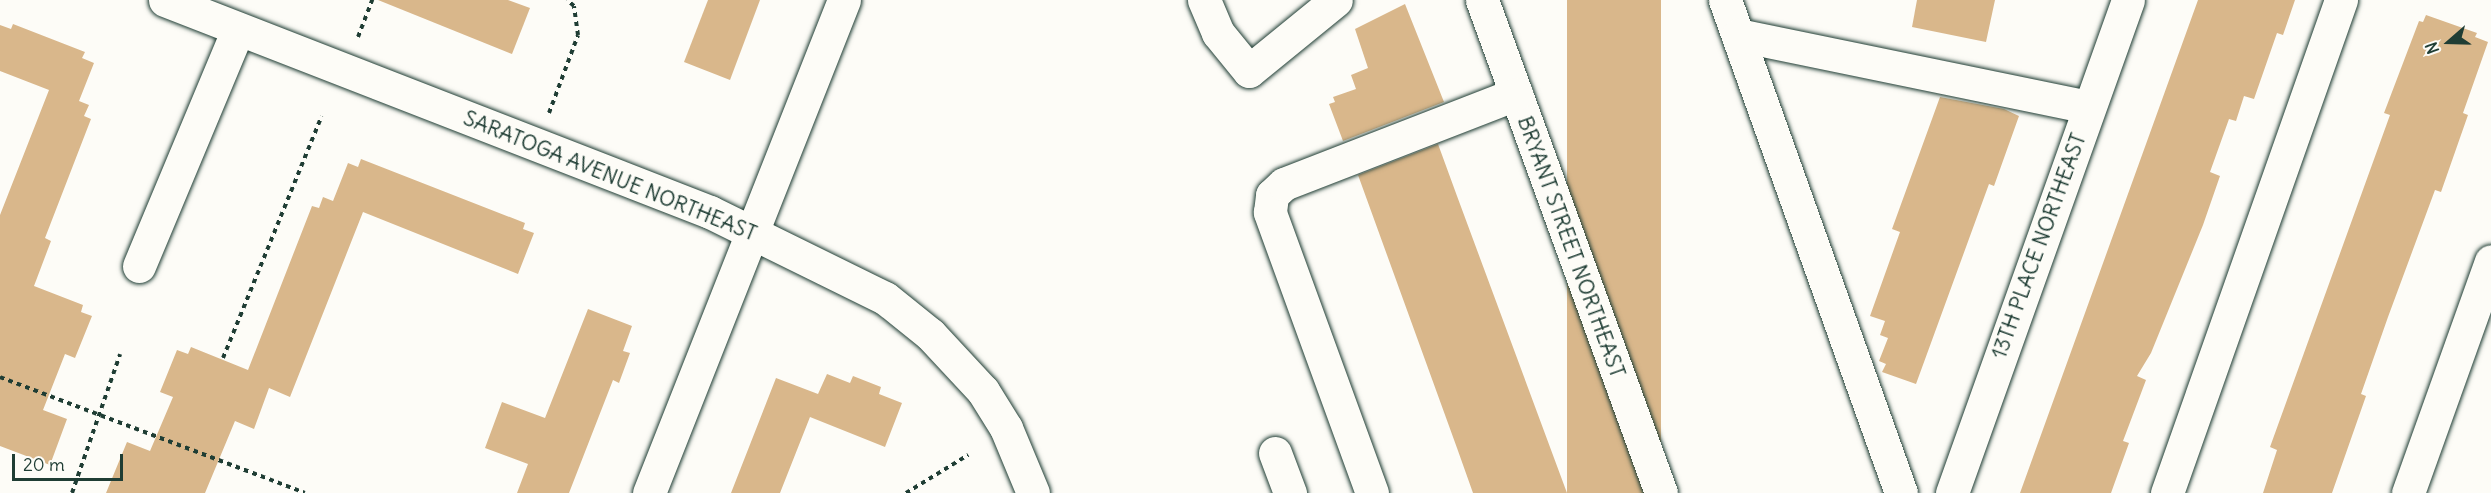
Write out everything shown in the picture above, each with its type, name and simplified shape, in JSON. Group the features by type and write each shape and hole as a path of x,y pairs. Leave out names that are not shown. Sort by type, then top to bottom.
{"street":[{"name":"SARATOGA AVENUE NORTHEAST","path":"165,0 710,212 885,298 930,334 995,409 1033,493"},
{"path":"649,493 844,0"},
{"path":"1204,0 1218,33 1248,71 1336,0"},
{"name":"BRYANT STREET NORTHEAST","path":"1482,0 1661,493"},
{"path":"1725,0 1901,493"},
{"name":"13TH PLACE NORTHEAST","path":"1952,493 2128,0"},
{"path":"2167,493 2341,0"},
{"path":"139,266 238,29"},
{"path":"1738,35 2089,107"},
{"path":"1372,493 1270,212 1272,195 1284,184 1516,94"},
{"path":"2408,493 2491,261"},
{"path":"1275,453 1290,493"}],"path":[{"path":"356,40 372,0"},
{"path":"548,114 578,35 574,6 567,0"},
{"path":"223,358 322,116"},
{"path":"72,493 120,354"},
{"path":"0,377 305,493"},
{"path":"906,493 968,455"}],"building":[{"path":"378,0 508,0 530,8 512,54"},
{"path":"708,0 760,0 730,80 684,62"},
{"path":"1567,0 1661,0 1661,493 1567,493"},
{"path":"1917,0 1995,0 1986,42 1912,27"},
{"path":"2198,0 2295,0 2283,35 2277,33 2254,99 2244,96 2236,121 2229,119 2210,172 2220,176 2203,225 2151,353 2137,376 2146,380 2123,441 2129,443 2111,493 2020,493"},
{"path":"1405,4 1444,102 1343,141 1329,104 1335,102 1333,97 1356,89 1351,75 1368,68 1355,29"},
{"path":"2426,15 2477,33 2475,37 2488,42 2463,113 2468,115 2441,192 2435,190 2388,317 2361,394 2366,396 2332,493 2263,493 2277,450 2270,447 2390,115 2384,113 2419,21 2423,22"},
{"path":"13,24 85,52 82,58 94,63 79,101 89,105 84,116 91,119 45,238 51,241 34,286 83,305 81,312 92,316 75,358 65,354 43,410 67,419 50,465 0,446 0,215 49,90 0,71 0,25 11,29"},
{"path":"1940,97 2004,109 2019,116 1994,186 1989,184 1916,384 1882,372 1886,364 1879,361 1888,338 1880,335 1885,321 1870,316 1900,232 1892,229"},
{"path":"1438,144 1567,493 1473,493 1358,175"},
{"path":"361,159 525,223 523,229 534,233 518,274 363,212 290,397 269,388 254,429 235,421 205,493 106,493 127,442 150,451 173,397 160,392 177,350 188,354 191,347 248,370 312,206 319,208 323,197 333,201 348,163 358,167"},
{"path":"588,309 632,326 623,351 630,353 619,383 613,380 569,493 517,493 528,464 485,448 502,402 545,418"},
{"path":"827,374 850,383 853,376 881,387 879,394 902,403 885,447 810,417 780,493 731,493 776,378 818,394"}]}
